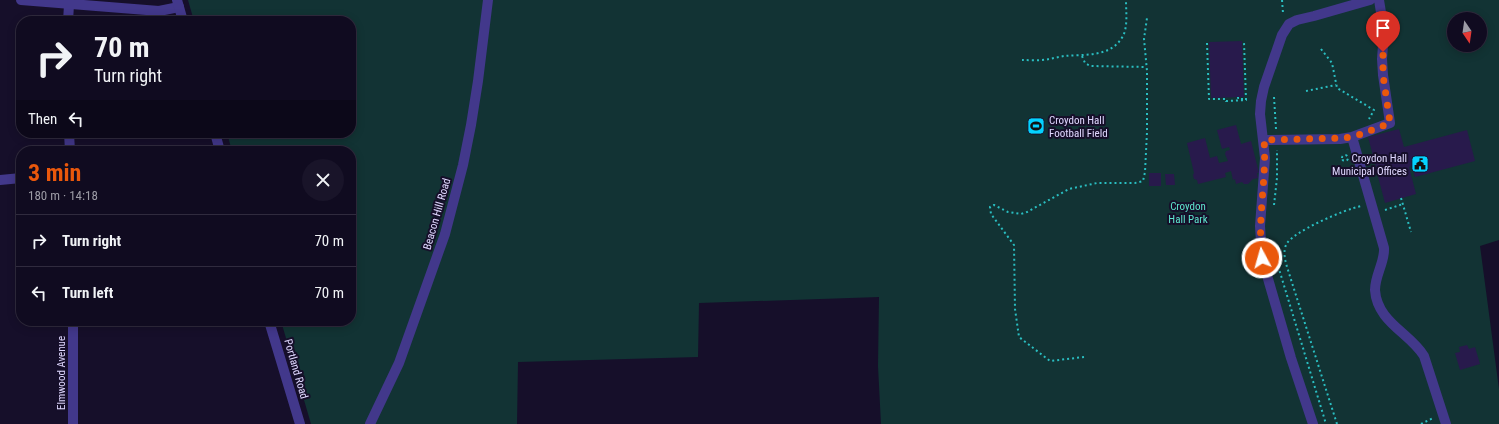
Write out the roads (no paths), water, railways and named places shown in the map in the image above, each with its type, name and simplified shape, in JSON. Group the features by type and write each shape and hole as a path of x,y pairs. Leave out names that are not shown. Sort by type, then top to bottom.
{"street":[{"path":"21,0 159,12 178,4 182,16"},
{"name":"Beacon Hill Road","path":"370,424 399,363 445,234 463,165 471,125 488,0"},
{"path":"1312,424 1262,258 1260,226 1265,167 1264,140 1260,110 1263,89 1282,35 1290,24 1297,20 1370,0"},
{"path":"1264,140 1340,139 1352,137 1390,123 1382,67 1384,36 1379,0"},
{"path":"68,16 69,5"},
{"path":"1352,137 1384,248 1384,257 1376,279 1375,290 1378,301 1382,311 1392,324 1418,348 1424,356 1446,424"},
{"path":"0,180 16,178"},
{"name":"Elmwood Avenue","path":"73,326 73,424"},
{"name":"Portland Road","path":"271,326 300,424"}],"place":[{"name":"Croydon Hall Football Field","path":"1036,126"},
{"name":"Croydon Hall Municipal Offices","path":"1420,164"}],"park label":[{"name":"Croydon Hall Park","path":"1188,212"}]}
